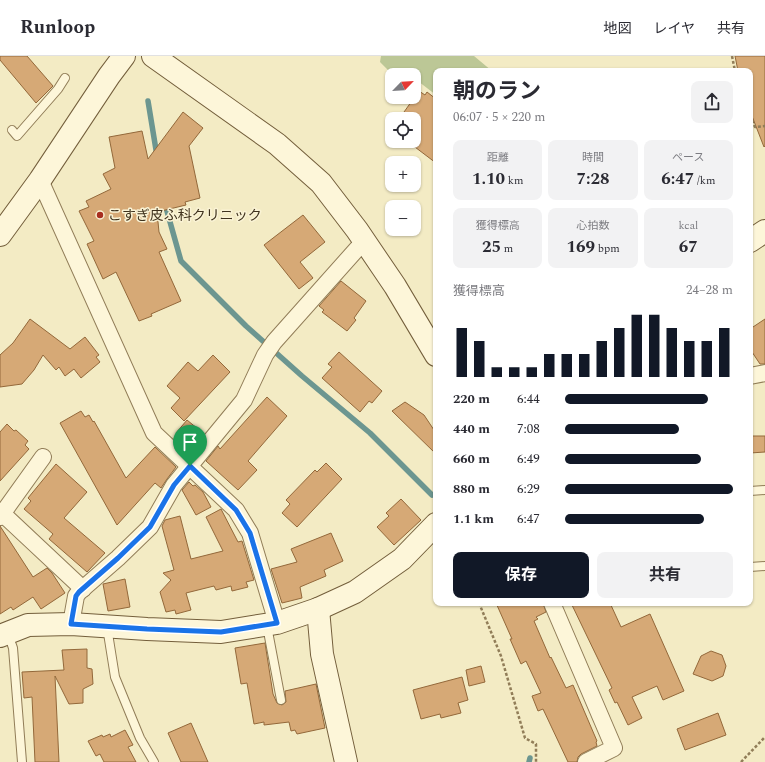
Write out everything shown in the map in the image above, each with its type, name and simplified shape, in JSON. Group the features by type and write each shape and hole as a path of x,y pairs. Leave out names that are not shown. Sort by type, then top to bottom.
{"street":[{"path":"0,235 40,180 109,76 124,56"},
{"path":"153,56 276,144 320,183 364,241 395,286 433,350"},
{"path":"40,180 154,433 236,510 250,533 272,624"},
{"path":"753,239 765,231"},
{"path":"71,624 76,596 150,527 174,485 244,400 265,355 274,342 364,241"},
{"path":"753,375 765,373"},
{"path":"43,457 2,515 83,589"},
{"path":"4,634 28,625 71,624 221,632 272,624 318,609 355,592 402,559 433,527"},
{"path":"553,606 614,748 586,762"},
{"path":"318,609 322,654 346,762"}],"lane":[{"path":"12,130 17,136 58,89 65,78"},
{"path":"753,491 765,490"},
{"path":"753,567 765,566"},
{"path":"272,624 282,700"},
{"path":"107,626 115,677 140,738 154,762"},
{"path":"4,634 13,648 22,762"}],"path":[{"path":"732,56 734,68"},
{"path":"753,122 756,127 765,126"},
{"path":"480,606 501,656 525,738 536,744 536,762"},
{"path":"741,762 765,737"}],"green space":[{"path":"381,56 474,56 488,68 433,68 433,93 421,83 421,68 386,68 380,62"}],"building":[{"path":"0,56 27,56 53,86 36,103 0,60"},
{"path":"735,56 765,56 764,147 753,119 753,68 737,68"},
{"path":"421,92 425,95 427,92 433,97 433,161 416,148 421,148 421,112 404,112 410,104 421,104"},
{"path":"183,112 203,128 189,146 200,198 185,202 186,205 157,212 159,232 167,249 159,252 181,301 139,321 116,272 103,279 87,244 94,241 79,211 89,207 86,201 111,189 103,174 115,168 109,137 142,131 148,159"},
{"path":"303,215 325,242 300,262 313,278 299,289 264,245"},
{"path":"341,281 366,301 354,318 356,320 347,331 322,312 324,310 319,306"},
{"path":"30,319 70,349 85,337 99,355 96,357 100,362 81,378 74,369 65,376 59,367 56,370 43,355 34,370 22,384 0,387 0,355 13,343"},
{"path":"765,319 765,364 760,364 753,354 753,327"},
{"path":"339,352 382,391 372,403 369,401 360,412 322,378 332,367 328,364"},
{"path":"213,355 230,372 184,421 171,408 180,398 167,386 188,362 198,371"},
{"path":"267,397 287,416 248,461 257,470 238,490 206,461 218,446 220,449"},
{"path":"405,402 424,415 433,428 433,451 392,411"},
{"path":"81,411 85,417 89,415 93,422 94,421 126,478 155,447 176,467 161,488 155,483 117,525 60,423"},
{"path":"187,420 204,434 192,448 176,433"},
{"path":"7,424 28,441 25,445 29,449 0,481 0,432"},
{"path":"753,436 765,436 765,452 753,453"},
{"path":"326,463 342,479 297,527 282,513 290,504 286,500 315,470 317,472"},
{"path":"56,464 87,492 64,518 105,553 87,572 49,539 53,534 24,509 31,501 28,498"},
{"path":"189,482 203,492 211,507 196,515 182,490"},
{"path":"401,499 421,520 394,545 377,527 389,516 386,513"},
{"path":"221,509 238,542 242,541 254,580 246,582 248,587 232,591 231,586 216,590 214,586 186,593 191,610 176,614 175,610 166,612 160,592 171,580 163,573 174,570 162,526 165,520 180,516 191,559 223,551 206,517"},
{"path":"0,526 33,577 47,568 65,593 41,609 33,597 13,610 11,607 0,614"},
{"path":"331,533 343,561 324,570 326,576 300,587 302,598 282,603 271,569 297,562 291,549"},
{"path":"125,579 130,607 108,611 103,584"},
{"path":"497,606 544,606 546,612 536,617 538,619 534,621 550,658 551,657 566,688 573,685 597,741 597,746 581,754 578,757 577,762 568,762 543,709 538,711 532,696 541,693 526,661 521,664 510,639 512,639"},
{"path":"572,606 611,606 621,627 650,614 684,691 663,700 657,686 632,697 642,718 628,725 617,702 615,703 609,690 612,688"},
{"path":"265,643 273,694 277,703 282,705 286,702 285,691 316,684 325,728 297,734 295,730 291,731 289,722 264,725 264,722 254,724 247,683 241,684 235,648"},
{"path":"87,649 87,668 92,669 93,684 83,689 83,703 69,704 55,676 59,762 35,762 32,697 24,698 22,672 64,670 62,650"},
{"path":"711,651 722,655 726,666 723,676 712,681 693,674 701,656"},
{"path":"481,666 485,682 469,686 466,670"},
{"path":"462,677 468,700 458,703 461,713 441,718 440,714 421,719 413,690"},
{"path":"718,713 726,735 685,750 677,729"},
{"path":"191,723 208,762 181,762 168,733"},
{"path":"125,730 133,745 128,747 136,762 104,762 100,754 96,756 88,741 102,735 103,737 110,734 111,737"}],"waterway":[{"path":"148,101 157,156"},
{"path":"165,204 181,261 246,326 302,376 370,433 432,495"},
{"path":"529,762 530,758"}],"place":[{"name":"こすぎ皮ふ科クリニック","path":"100,215"}],"route":[{"path":"190,466 236,510 250,533 277,623 221,632 71,624 76,596 79,592 118,558 150,527 174,485 190,466"}]}
